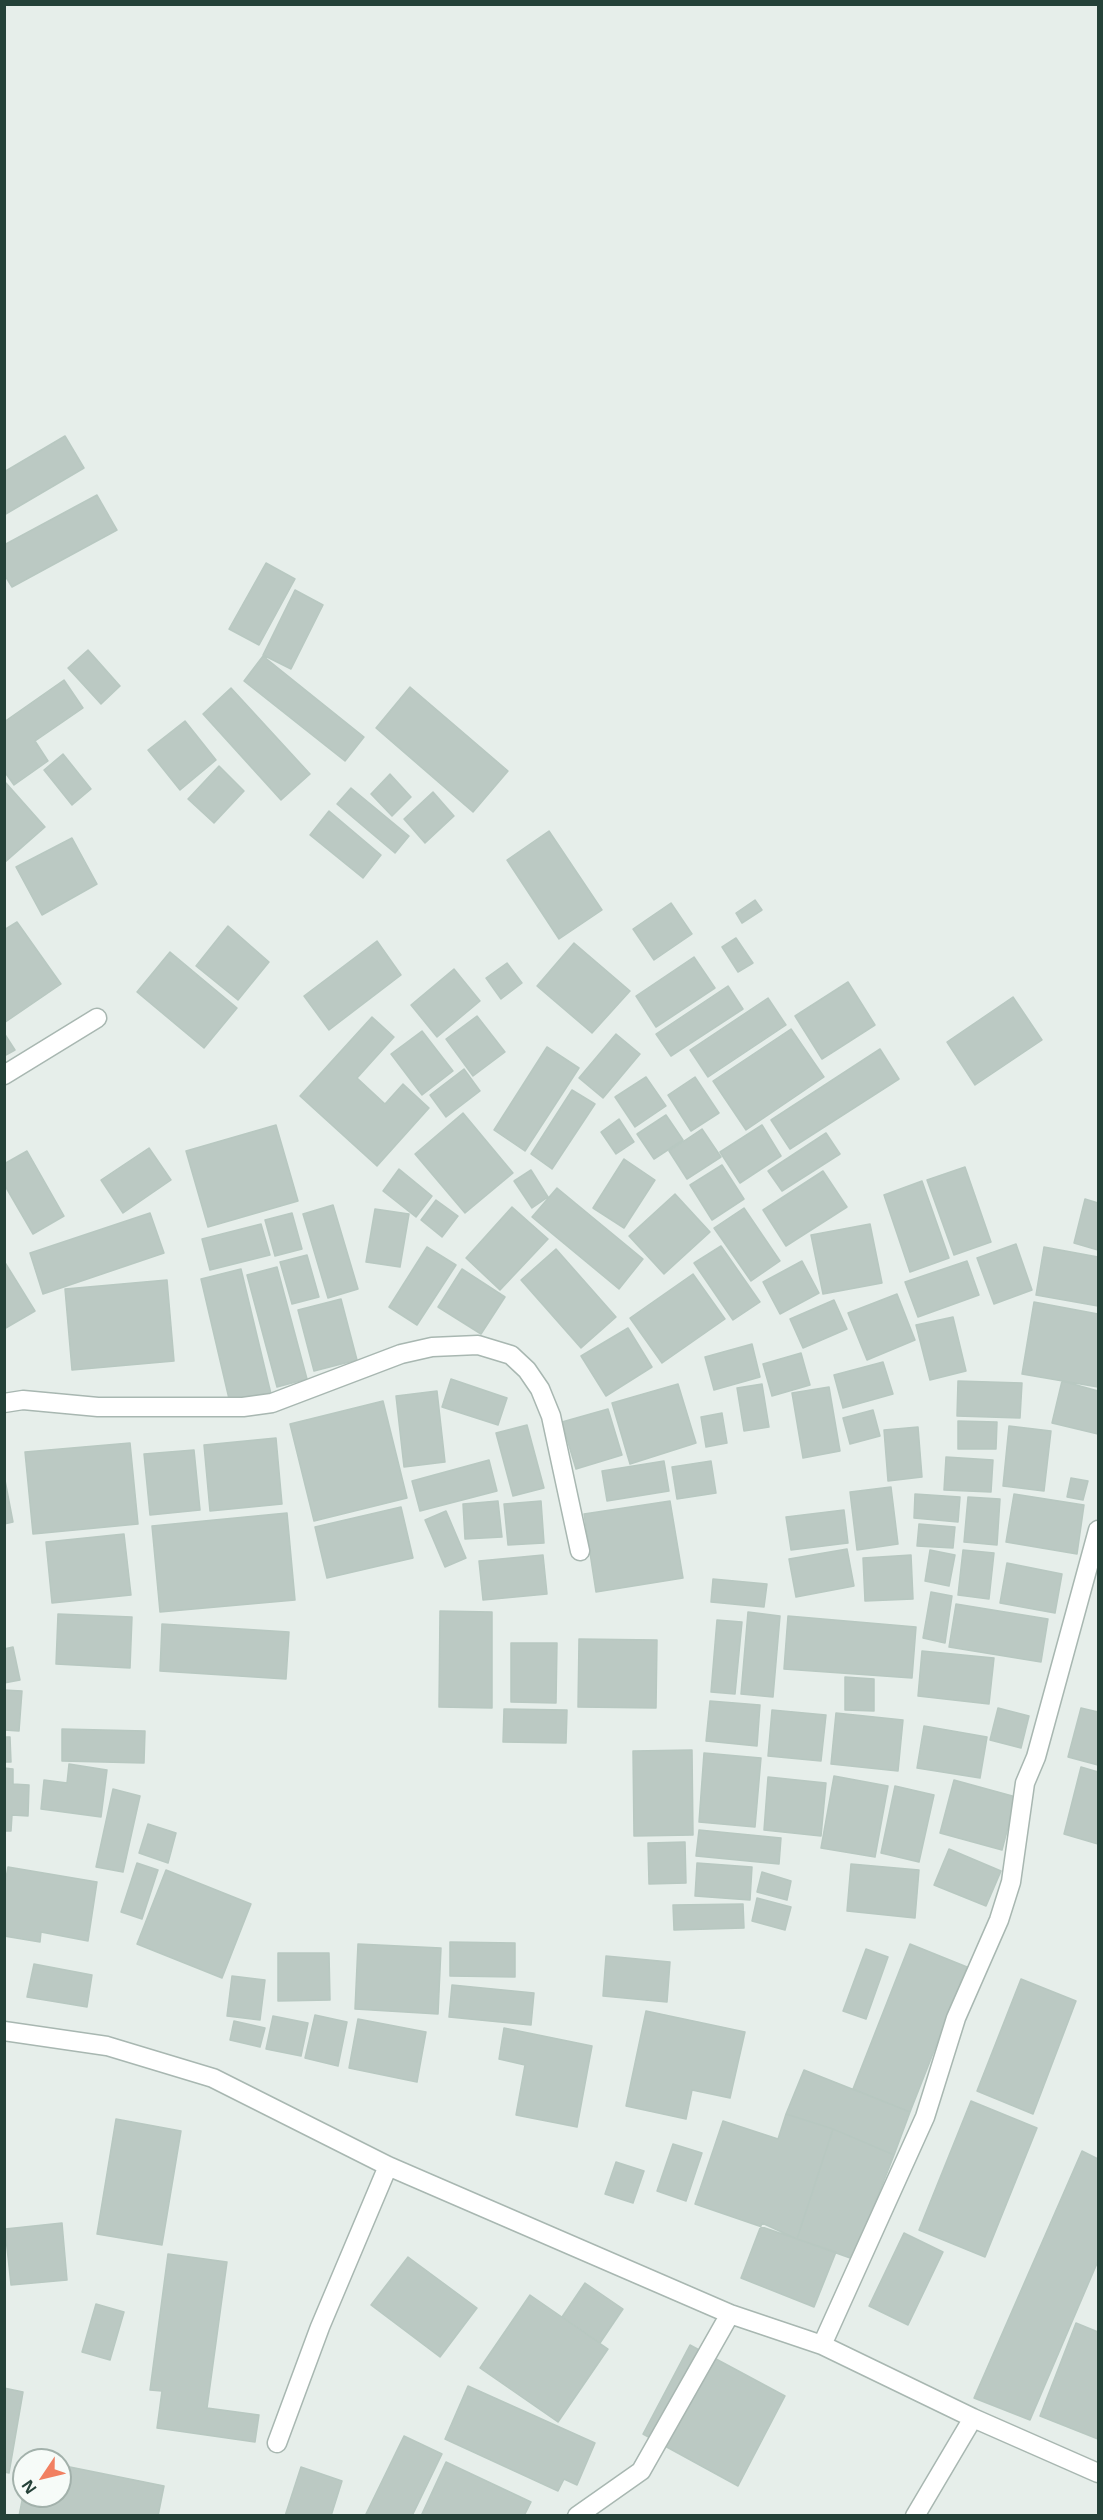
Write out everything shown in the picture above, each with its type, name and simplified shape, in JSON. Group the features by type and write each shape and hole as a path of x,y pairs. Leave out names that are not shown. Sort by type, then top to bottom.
{"street":[{"path":"4,1075 97,1018"},
{"path":"4,1402 23,1400 98,1407 243,1407 272,1403 401,1354 432,1347 478,1344 511,1355 528,1370 540,1389 551,1416 580,1551"},
{"path":"822,2345 925,2117 956,2018 999,1920 1011,1882 1025,1783 1036,1757 1098,1530"},
{"path":"4,2031 107,2046 213,2078 388,2166 730,2314 822,2345 973,2418 1098,2473"},
{"path":"277,2443 320,2327 388,2166"},
{"path":"577,2516 641,2471 730,2314"},
{"path":"915,2516 973,2418"}],"building":[{"path":"65,436 84,468 4,515 4,472"},
{"path":"97,495 117,530 12,587 4,574 4,545"},
{"path":"266,563 295,579 259,645 229,629"},
{"path":"295,590 323,605 291,669 263,655"},
{"path":"88,650 120,686 101,704 68,668"},
{"path":"263,656 364,737 345,761 244,681"},
{"path":"64,680 83,708 35,741 48,761 14,785 4,771 4,722"},
{"path":"410,687 508,771 473,812 376,728"},
{"path":"231,688 310,774 281,800 203,714"},
{"path":"185,721 216,760 180,790 148,750"},
{"path":"63,754 91,789 72,805 44,770"},
{"path":"219,766 244,791 214,823 188,799"},
{"path":"390,774 411,797 392,816 371,794"},
{"path":"6,783 45,827 4,863 4,785"},
{"path":"351,788 409,836 395,853 337,804"},
{"path":"433,792 454,816 425,843 404,819"},
{"path":"329,811 381,855 363,878 310,835"},
{"path":"549,831 602,910 559,939 507,860"},
{"path":"72,838 97,884 42,915 16,867"},
{"path":"755,900 762,910 742,923 736,913"},
{"path":"671,903 692,934 654,960 633,929"},
{"path":"17,922 61,984 4,1023 4,930"},
{"path":"228,926 269,962 238,1000 196,966"},
{"path":"736,938 753,963 738,972 722,947"},
{"path":"377,941 401,975 329,1030 304,996"},
{"path":"574,943 630,991 592,1033 537,986"},
{"path":"170,952 237,1008 204,1048 137,992"},
{"path":"694,957 715,988 656,1027 636,996"},
{"path":"507,963 522,983 501,999 486,978"},
{"path":"454,969 480,1001 437,1037 411,1005"},
{"path":"848,982 875,1025 822,1059 795,1016"},
{"path":"728,986 743,1009 671,1056 656,1034"},
{"path":"1013,997 1042,1040 975,1085 947,1042"},
{"path":"768,998 786,1025 708,1077 690,1050"},
{"path":"477,1016 505,1052 473,1076 446,1039"},
{"path":"372,1017 394,1037 357,1078 385,1104 403,1084 429,1108 377,1166 300,1096"},
{"path":"791,1029 824,1077 746,1130 713,1081"},
{"path":"422,1031 453,1071 422,1095 391,1054"},
{"path":"4,1033 15,1050 4,1056"},
{"path":"616,1034 640,1054 603,1098 579,1078"},
{"path":"547,1047 579,1068 525,1151 494,1130"},
{"path":"880,1049 899,1079 790,1149 771,1120"},
{"path":"464,1069 480,1091 446,1117 430,1095"},
{"path":"646,1077 666,1106 635,1127 615,1097"},
{"path":"695,1077 719,1113 691,1131 668,1095"},
{"path":"572,1090 595,1104 552,1169 531,1154"},
{"path":"463,1113 513,1173 465,1213 415,1154"},
{"path":"666,1115 683,1140 654,1159 637,1134"},
{"path":"619,1119 634,1142 616,1154 601,1132"},
{"path":"276,1125 298,1201 208,1227 186,1151"},
{"path":"762,1125 781,1156 740,1183 720,1152"},
{"path":"702,1129 721,1157 687,1179 669,1151"},
{"path":"826,1133 840,1154 782,1191 768,1171"},
{"path":"149,1148 171,1180 123,1213 101,1180"},
{"path":"27,1151 64,1216 33,1234 4,1184 4,1164"},
{"path":"624,1159 655,1180 624,1228 593,1208"},
{"path":"722,1165 744,1199 712,1220 690,1185"},
{"path":"965,1167 991,1242 954,1255 927,1180"},
{"path":"399,1169 432,1196 416,1217 383,1191"},
{"path":"531,1170 548,1197 532,1208 514,1181"},
{"path":"823,1171 847,1207 786,1246 763,1210"},
{"path":"922,1181 949,1258 910,1272 884,1195"},
{"path":"557,1188 643,1259 619,1289 532,1217"},
{"path":"675,1194 710,1232 664,1274 629,1236"},
{"path":"1085,1199 1098,1203 1098,1250 1074,1243"},
{"path":"436,1200 458,1216 442,1237 421,1220"},
{"path":"333,1205 358,1289 328,1298 303,1214"},
{"path":"512,1207 548,1239 500,1290 466,1258"},
{"path":"744,1208 780,1261 751,1281 714,1228"},
{"path":"375,1209 409,1214 400,1267 366,1262"},
{"path":"150,1213 164,1253 43,1294 30,1253"},
{"path":"292,1213 302,1249 275,1256 265,1220"},
{"path":"261,1224 270,1255 210,1270 202,1239"},
{"path":"870,1224 882,1283 823,1294 811,1235"},
{"path":"1016,1244 1032,1290 994,1304 977,1258"},
{"path":"721,1246 760,1302 733,1320 694,1263"},
{"path":"427,1247 456,1265 417,1325 389,1307"},
{"path":"1044,1247 1098,1257 1098,1306 1036,1295"},
{"path":"556,1249 616,1317 581,1348 521,1280"},
{"path":"307,1255 319,1297 292,1304 280,1262"},
{"path":"4,1261 35,1311 4,1329"},
{"path":"802,1261 819,1293 780,1314 763,1282"},
{"path":"967,1261 979,1295 918,1317 905,1282"},
{"path":"277,1267 307,1379 277,1387 247,1275"},
{"path":"241,1269 271,1394 230,1403 201,1279"},
{"path":"462,1269 505,1297 481,1334 438,1307"},
{"path":"693,1274 725,1319 662,1363 630,1318"},
{"path":"167,1280 174,1361 72,1370 65,1289"},
{"path":"897,1294 915,1340 867,1360 848,1313"},
{"path":"341,1299 357,1360 314,1371 298,1310"},
{"path":"834,1300 847,1329 803,1348 790,1319"},
{"path":"1034,1302 1098,1314 1098,1387 1022,1374"},
{"path":"953,1317 966,1371 930,1380 916,1325"},
{"path":"628,1328 652,1367 606,1396 581,1356"},
{"path":"752,1344 760,1377 714,1390 705,1357"},
{"path":"801,1353 810,1385 772,1396 763,1364"},
{"path":"883,1362 893,1394 843,1408 834,1375"},
{"path":"451,1379 507,1398 498,1425 442,1407"},
{"path":"958,1381 1022,1383 1020,1418 957,1416"},
{"path":"1062,1381 1098,1391 1098,1434 1052,1423"},
{"path":"678,1384 696,1443 630,1464 612,1403"},
{"path":"762,1384 769,1427 744,1431 737,1388"},
{"path":"829,1387 840,1451 803,1458 792,1393"},
{"path":"437,1391 445,1462 404,1467 396,1396"},
{"path":"383,1401 407,1498 314,1521 290,1424"},
{"path":"608,1409 622,1455 576,1469 562,1422"},
{"path":"873,1410 880,1436 850,1444 843,1418"},
{"path":"722,1413 727,1443 706,1447 701,1417"},
{"path":"958,1421 997,1422 996,1449 958,1449"},
{"path":"527,1425 544,1488 513,1496 496,1433"},
{"path":"1009,1426 1051,1431 1044,1491 1003,1486"},
{"path":"918,1427 922,1477 888,1481 884,1430"},
{"path":"276,1438 282,1504 210,1511 204,1445"},
{"path":"130,1443 138,1524 33,1534 25,1452"},
{"path":"194,1450 200,1510 150,1515 144,1454"},
{"path":"946,1457 993,1460 991,1492 944,1490"},
{"path":"489,1460 497,1491 420,1511 412,1481"},
{"path":"664,1461 669,1491 607,1501 602,1471"},
{"path":"711,1461 716,1493 677,1499 672,1467"},
{"path":"4,1475 13,1522 4,1524"},
{"path":"1071,1478 1088,1481 1083,1500 1067,1497"},
{"path":"891,1487 898,1544 857,1550 850,1492"},
{"path":"915,1494 960,1497 958,1522 914,1518"},
{"path":"1014,1494 1084,1505 1077,1554 1006,1542"},
{"path":"968,1497 1000,1499 997,1545 964,1542"},
{"path":"498,1501 502,1537 465,1539 463,1504"},
{"path":"541,1501 544,1543 508,1545 504,1504"},
{"path":"670,1501 683,1578 596,1592 584,1514"},
{"path":"401,1507 413,1558 327,1578 315,1527"},
{"path":"844,1510 848,1543 791,1550 786,1517"},
{"path":"446,1511 466,1558 445,1567 425,1520"},
{"path":"287,1513 295,1600 160,1612 152,1526"},
{"path":"919,1524 955,1527 953,1548 917,1546"},
{"path":"124,1534 131,1595 52,1603 46,1542"},
{"path":"847,1549 854,1586 796,1597 789,1559"},
{"path":"930,1550 955,1555 949,1586 925,1581"},
{"path":"963,1550 994,1553 989,1599 958,1595"},
{"path":"543,1555 547,1594 483,1600 479,1561"},
{"path":"911,1555 913,1599 865,1601 863,1558"},
{"path":"1007,1563 1062,1574 1055,1613 1000,1603"},
{"path":"713,1579 767,1584 764,1607 711,1602"},
{"path":"931,1592 952,1596 945,1643 923,1638"},
{"path":"956,1604 1048,1619 1041,1662 949,1647"},
{"path":"440,1611 492,1612 492,1708 439,1707"},
{"path":"748,1612 780,1616 773,1697 741,1694"},
{"path":"58,1614 132,1617 130,1668 56,1664"},
{"path":"788,1616 916,1627 912,1678 784,1669"},
{"path":"717,1620 742,1622 735,1694 711,1692"},
{"path":"162,1624 289,1632 286,1679 160,1671"},
{"path":"579,1639 657,1640 656,1708 578,1707"},
{"path":"511,1643 557,1643 556,1703 511,1702"},
{"path":"13,1647 20,1680 4,1683 4,1649"},
{"path":"922,1651 994,1658 989,1704 918,1696"},
{"path":"845,1677 874,1679 874,1711 845,1710"},
{"path":"4,1690 22,1691 19,1731 4,1730"},
{"path":"710,1701 760,1705 757,1746 706,1741"},
{"path":"998,1708 1029,1716 1021,1748 990,1740"},
{"path":"1081,1708 1098,1712 1098,1765 1068,1757"},
{"path":"504,1709 567,1710 566,1743 503,1742"},
{"path":"772,1710 826,1715 821,1761 768,1756"},
{"path":"836,1713 903,1720 898,1771 831,1764"},
{"path":"924,1726 987,1737 980,1778 917,1768"},
{"path":"62,1729 145,1731 144,1763 62,1761"},
{"path":"4,1737 10,1737 11,1762 4,1762"},
{"path":"692,1750 693,1835 634,1836 633,1751"},
{"path":"704,1753 761,1758 755,1827 699,1822"},
{"path":"69,1764 107,1770 101,1817 41,1809 44,1780 67,1783"},
{"path":"1081,1767 1098,1772 1098,1844 1064,1834"},
{"path":"4,1768 13,1769 13,1784 29,1785 28,1816 12,1815 11,1831 4,1831"},
{"path":"834,1776 888,1786 875,1857 821,1848"},
{"path":"768,1777 826,1783 821,1836 764,1830"},
{"path":"954,1780 1016,1797 1002,1850 940,1833"},
{"path":"895,1786 934,1795 919,1862 881,1853"},
{"path":"113,1789 140,1796 123,1872 96,1867"},
{"path":"148,1824 176,1833 168,1863 139,1853"},
{"path":"699,1830 781,1838 779,1864 696,1856"},
{"path":"685,1842 686,1883 649,1884 648,1843"},
{"path":"949,1849 1001,1871 986,1906 934,1885"},
{"path":"137,1863 158,1870 142,1919 121,1912"},
{"path":"697,1863 752,1867 750,1900 695,1896"},
{"path":"851,1864 919,1870 915,1918 847,1911"},
{"path":"8,1867 97,1882 88,1941 41,1932 40,1942 4,1936 4,1889"},
{"path":"166,1870 251,1904 222,1978 137,1944"},
{"path":"762,1872 791,1881 787,1900 757,1892"},
{"path":"757,1898 791,1907 785,1930 752,1921"},
{"path":"743,1904 744,1928 674,1930 673,1905"},
{"path":"450,1942 515,1943 515,1977 450,1976"},
{"path":"358,1944 441,1948 438,2014 355,2009"},
{"path":"910,1944 967,1967 910,2112 853,2089"},
{"path":"866,1949 888,1957 866,2019 843,2011"},
{"path":"278,1953 329,1953 330,2000 278,2001"},
{"path":"606,1956 670,1962 667,2002 603,1996"},
{"path":"34,1964 92,1975 87,2007 27,1997"},
{"path":"232,1976 265,1980 260,2020 227,2016"},
{"path":"1021,1979 1076,2001 1033,2114 977,2091"},
{"path":"452,1985 534,1993 531,2025 449,2017"},
{"path":"646,2011 745,2032 730,2098 692,2090 686,2119 626,2106"},
{"path":"315,2015 347,2022 338,2066 305,2058"},
{"path":"273,2016 308,2023 301,2056 266,2049"},
{"path":"358,2019 426,2032 417,2082 349,2068"},
{"path":"234,2021 265,2028 260,2047 230,2040"},
{"path":"504,2028 592,2046 577,2127 516,2115 525,2065 499,2059"},
{"path":"804,2070 910,2112 894,2155 833,2129 786,2114"},
{"path":"971,2101 1037,2128 985,2257 919,2230"},
{"path":"786,2114 833,2129 797,2239 695,2204 723,2121 778,2139"},
{"path":"116,2119 181,2131 162,2245 97,2234"},
{"path":"833,2129 894,2155 853,2259 797,2239"},
{"path":"673,2144 702,2153 686,2201 657,2191"},
{"path":"1082,2151 1098,2159 1098,2261 1030,2420 974,2398"},
{"path":"616,2162 644,2171 633,2203 605,2194"},
{"path":"62,2223 67,2280 11,2285 5,2229"},
{"path":"762,2223 797,2239 836,2252 814,2307 741,2278"},
{"path":"904,2233 943,2252 908,2325 869,2306"},
{"path":"168,2254 227,2262 207,2408 259,2415 255,2442 157,2428 162,2391 150,2390"},
{"path":"408,2257 477,2308 440,2357 371,2305"},
{"path":"585,2283 623,2309 600,2343 562,2317"},
{"path":"530,2295 608,2349 558,2422 480,2368"},
{"path":"96,2304 124,2312 110,2360 82,2352"},
{"path":"1076,2323 1098,2332 1098,2439 1040,2416"},
{"path":"690,2345 785,2396 738,2486 643,2434"},
{"path":"468,2386 595,2443 577,2485 564,2479 558,2491 445,2439"},
{"path":"4,2388 23,2392 9,2473 4,2472"},
{"path":"404,2436 442,2454 412,2516 365,2516"},
{"path":"446,2462 531,2502 524,2516 421,2516"},
{"path":"72,2467 164,2486 158,2516 19,2516 21,2508 72,2508"},
{"path":"301,2467 342,2481 331,2516 285,2516"}]}
